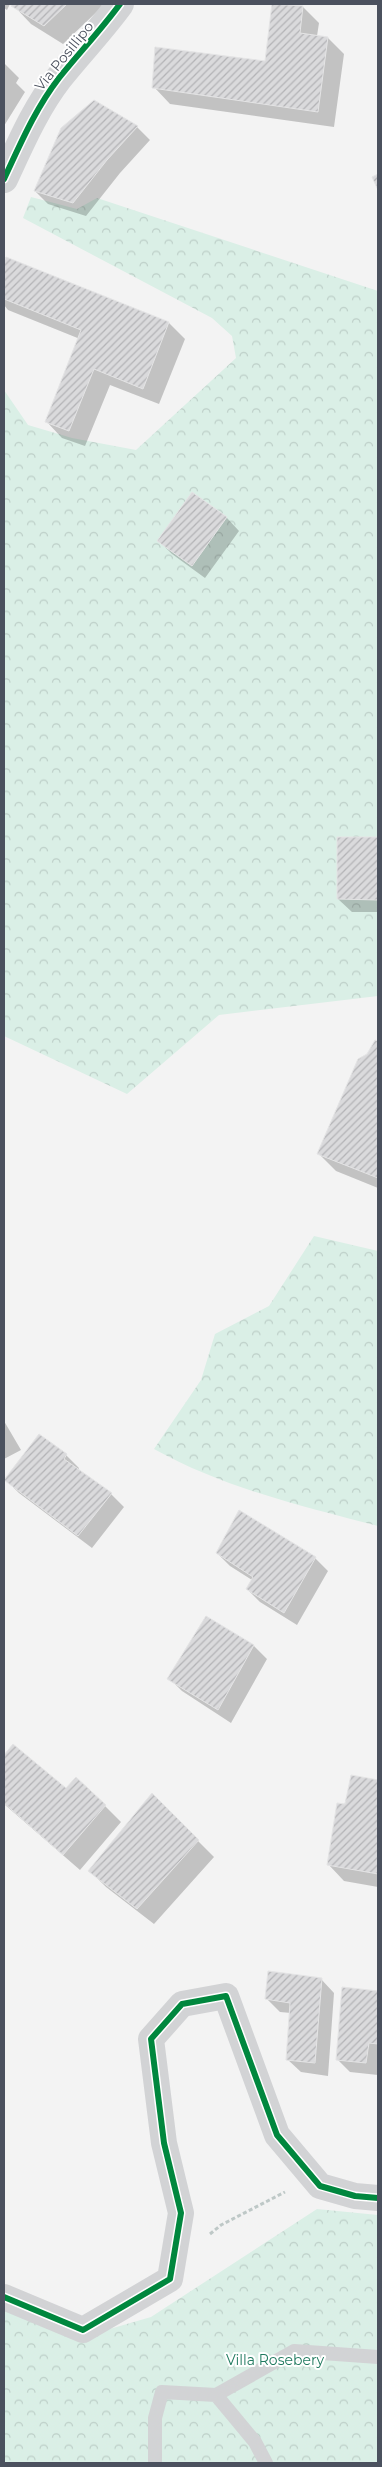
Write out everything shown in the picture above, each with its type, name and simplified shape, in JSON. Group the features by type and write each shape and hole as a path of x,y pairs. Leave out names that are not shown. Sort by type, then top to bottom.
{"street":[{"name":"Via Posillipo","path":"4,179 38,109 59,78 101,31 120,4"},
{"path":"4,2297 83,2330 170,2279 181,2214 164,2143 151,2039 182,2004 226,1996 277,2136 320,2186 356,2196 378,2198"}],"lane":[{"path":"155,2463 155,2418 162,2392 216,2394 294,2351 378,2357"},
{"path":"216,2394 255,2442 266,2463"}],"path":[{"path":"173,2261 221,2225 282,2192 317,2183"}],"green space":[{"path":"31,197 77,209 97,198 378,291 378,996 219,1015 127,1094 4,1036 4,390 28,425 72,438 136,450 236,358 232,336 212,318 23,218"},
{"path":"314,1236 378,1251 378,1526 264,1495 208,1475 154,1449 201,1380 215,1334 269,1306"},
{"name":"Villa Rosebery","path":"317,2209 378,2215 378,2463 4,2463 4,2308 82,2337 151,2317"}],"building":[{"path":"12,4 67,4 44,26 11,6"},
{"path":"272,4 303,6 300,33 328,37 318,112 152,88 155,47 265,61"},
{"path":"94,100 138,126 107,160 73,203 34,191 61,128"},
{"path":"378,174 378,190 372,177"},
{"path":"6,257 169,322 143,389 94,369 69,431 45,422 81,330 4,299 4,262"},
{"path":"192,492 227,517 192,566 157,541"},
{"path":"337,837 378,837 378,900 337,899"},
{"path":"375,1040 378,1041 378,1178 317,1154 358,1059 367,1054"},
{"path":"39,1434 67,1454 64,1459 112,1493 78,1536 4,1480"},
{"path":"239,1510 316,1557 284,1613 246,1589 253,1577 216,1553"},
{"path":"206,1616 254,1645 218,1710 167,1679"},
{"path":"13,1744 66,1788 76,1777 106,1805 63,1855 4,1803 4,1755"},
{"path":"351,1775 378,1780 378,1874 327,1865 337,1803 345,1804"},
{"path":"152,1793 199,1840 137,1909 88,1871"},
{"path":"268,1971 322,1978 315,2063 286,2060 290,2003 265,1999"},
{"path":"342,1987 378,1991 378,2044 369,2043 366,2063 336,2060"}],"cycle path":[{"path":"4,179 28,127 50,90 120,4"},
{"path":"4,2297 83,2330 170,2279 181,2213 164,2143 151,2039 182,2004 226,1996 277,2135 320,2186 355,2196 378,2198"}]}
